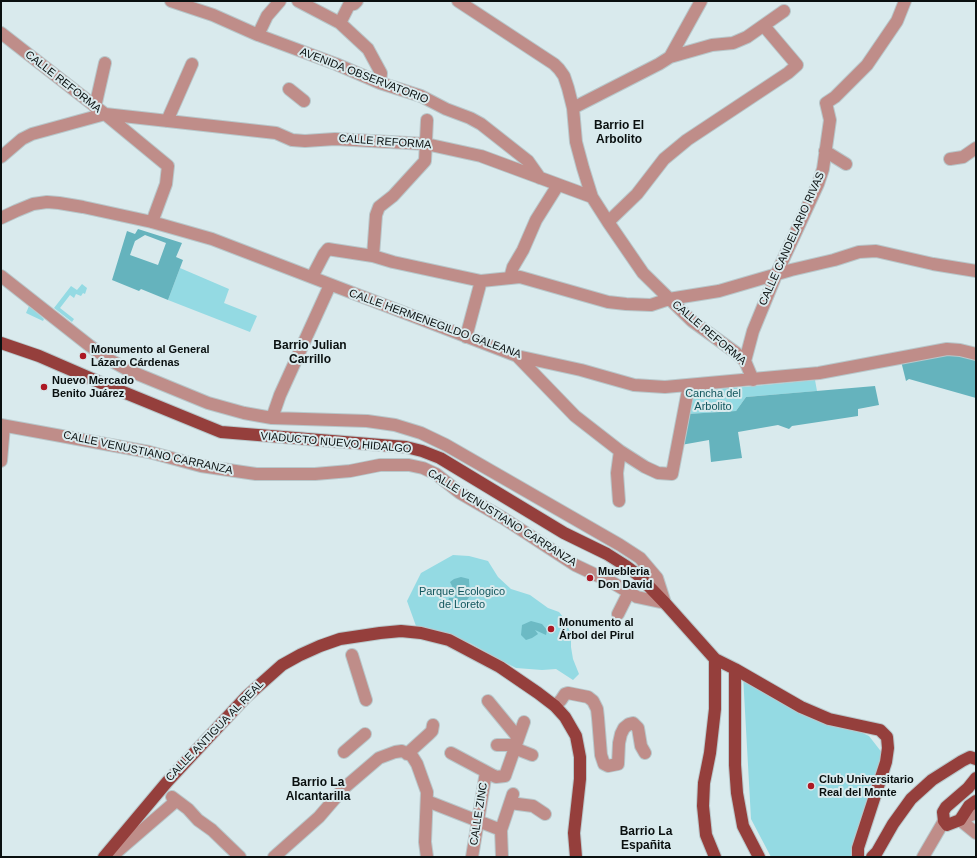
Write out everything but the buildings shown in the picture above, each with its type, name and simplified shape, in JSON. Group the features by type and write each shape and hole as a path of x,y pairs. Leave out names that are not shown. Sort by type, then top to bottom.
{"main road":[{"name":"VIADUCTO NUEVO HIDALGO","path":"1,343 39,356 134,397 221,432 406,447 440,458 564,533 607,554 626,566 638,575 665,603 715,659"},
{"name":"CALLE ANTIGUA AL REAL","path":"104,857 167,782 246,697 282,665 320,646 340,640 401,631 437,636 449,640 500,667 555,706 565,717 576,736 580,757 580,779 574,833 576,857"},
{"path":"715,857 712,853 706,835 703,806 704,783 710,753 715,709 715,659 802,707 829,719 880,730 887,737 888,748 886,762 858,848 858,857"},
{"path":"735,669 735,765 737,793 743,826 759,857"},
{"path":"872,857 877,852 893,824 911,799 932,780 962,761 970,757 976,759"},
{"path":"976,778 968,788 946,807 943,812 944,821 947,825 960,820 969,806 976,800"}],"street":[{"name":"AVENIDA OBSERVATORIO","path":"171,1 212,15 258,35 336,64 380,83 421,96 446,109 470,118 481,124 528,160 540,178"},
{"path":"258,35 267,16 280,1"},
{"path":"298,1 340,23 368,49 382,73 380,83"},
{"path":"340,23 349,5 354,4 357,1"},
{"path":"458,1 554,64 564,76 572,108 576,142 592,197"},
{"path":"670,57 701,1"},
{"name":"CALLE CANDELARIO RIVAS","path":"745,361 753,331 776,275 818,184 823,169 830,120 826,103 836,97 867,65 897,21 905,1"},
{"path":"572,108 670,57 712,45 733,43 747,37 784,11"},
{"path":"608,222 637,194 664,159 687,140 788,73 797,65 764,26"},
{"name":"CALLE REFORMA","path":"1,33 105,114 276,133 292,140 335,139 426,144 481,156 592,197 643,273 692,321 745,361 753,380"},
{"path":"95,107 105,63"},
{"path":"167,121 192,64"},
{"path":"289,90 304,101"},
{"path":"1,157 22,139 32,134 105,114 168,166 166,184 152,222"},
{"path":"373,256 376,215 379,207 393,196 425,161 427,120"},
{"path":"950,159 963,157 976,148"},
{"path":"825,151 846,164"},
{"path":"510,278 512,267 523,250 536,220 558,184"},
{"name":"CALLE HERMENEGILDO GALEANA","path":"1,218 32,204 47,202 83,207 152,222 212,239 518,356 581,370 634,385 665,387 689,386 819,373 947,349 960,350 976,354"},
{"path":"312,277 324,254 328,250 373,256 482,282 520,277 608,302 651,305 669,299 719,292 791,270 860,252 876,251 926,263 976,271"},
{"path":"1,276 90,346 108,358 130,370 208,403 244,413 272,418 367,421 395,425 421,433 446,445 640,558 657,578 665,603"},
{"path":"466,336 482,282"},
{"path":"272,418 280,395 330,285"},
{"path":"518,356 575,416 620,450 645,467 658,473 672,474 689,386"},
{"path":"1,461 3,425"},
{"name":"CALLE VENUSTIANO CARRANZA","path":"3,425 149,452 201,466 233,472 256,474 315,474 350,471 380,465 416,466 436,474 460,493 575,565 608,580 637,597 665,603"},
{"path":"619,501 617,473 620,450"},
{"path":"618,614 629,592"},
{"path":"352,655 366,700"},
{"path":"555,706 565,694 568,693 588,697 593,701 597,709 604,764 608,766 618,764 621,734 624,728 629,724 633,723 638,728 641,746 644,753"},
{"path":"488,701 516,736 516,744"},
{"path":"452,753 486,772 496,776 505,776 524,722"},
{"path":"407,754 432,731 433,725"},
{"path":"344,752 365,734"},
{"path":"497,745 516,744 532,755"},
{"path":"274,857 319,817 344,788 379,758 402,751 412,756 417,764 427,792 425,842 426,857"},
{"name":"CALLE ZINC","path":"472,857 486,772"},
{"path":"502,857 501,830 512,798 533,806 544,814"},
{"path":"111,857 174,799 212,830 240,857"},
{"path":"427,801 501,830"},
{"path":"976,813 960,820 976,833"},
{"path":"923,857 944,821"}],"green space":[{"path":"180,268 229,289 224,303 257,316 250,332 168,300"},
{"path":"82,284 87,288 85,294 83,293 81,296 76,294 74,298 70,295 60,308 74,319 72,322 54,308 71,286 77,290"},
{"path":"29,306 44,319 43,321 26,313"},
{"name":"Cancha del Arbolito","path":"815,380 817,391 746,397 736,411 687,414 693,389 734,388"},
{"name":"Parque Ecologico de Loreto","path":"453,555 469,556 488,561 498,577 511,589 530,595 548,608 559,612 564,618 571,634 573,659 579,674 573,680 556,669 542,670 516,668 470,643 454,641 434,630 416,626 407,601 421,573"},
{"name":"Club Universitario Real del Monte","path":"743,675 869,736 883,754 851,857 771,857 751,819"}],"shaded area":[{"path":"138,229 182,243 176,257 183,260 168,300 141,289 139,291 112,280 127,231 135,234","holes":["145,235 166,243 158,265 130,255 135,241"]},
{"path":"949,353 976,358 976,398 909,379 906,381 901,361"},
{"path":"875,386 879,405 858,409 858,416 792,426 789,429 778,425 738,432 742,458 711,462 709,440 681,445 687,414 736,411 746,397"},
{"path":"461,577 469,579 470,596 458,609 446,607 449,598 455,598 454,590 450,582"},
{"path":"531,621 542,624 547,630 546,635 535,630 538,634 526,640 521,635 522,625"}],"place":[{"name":"Monumento al General Lázaro Cárdenas","path":"83,356"},
{"name":"Nuevo Mercado Benito Juárez","path":"44,387"},
{"name":"Muebleria Don David","path":"590,578"},
{"name":"Monumento al Árbol del Pirul","path":"551,629"},
{"name":"Club Universitario Real del Monte","path":"811,786"}],"district":[{"name":"Barrio El Arbolito","path":"619,133"},
{"name":"Barrio Julian Carrillo","path":"310,353"},
{"name":"Barrio La Alcantarilla","path":"318,790"},
{"name":"Barrio La Españita","path":"646,839"}]}
